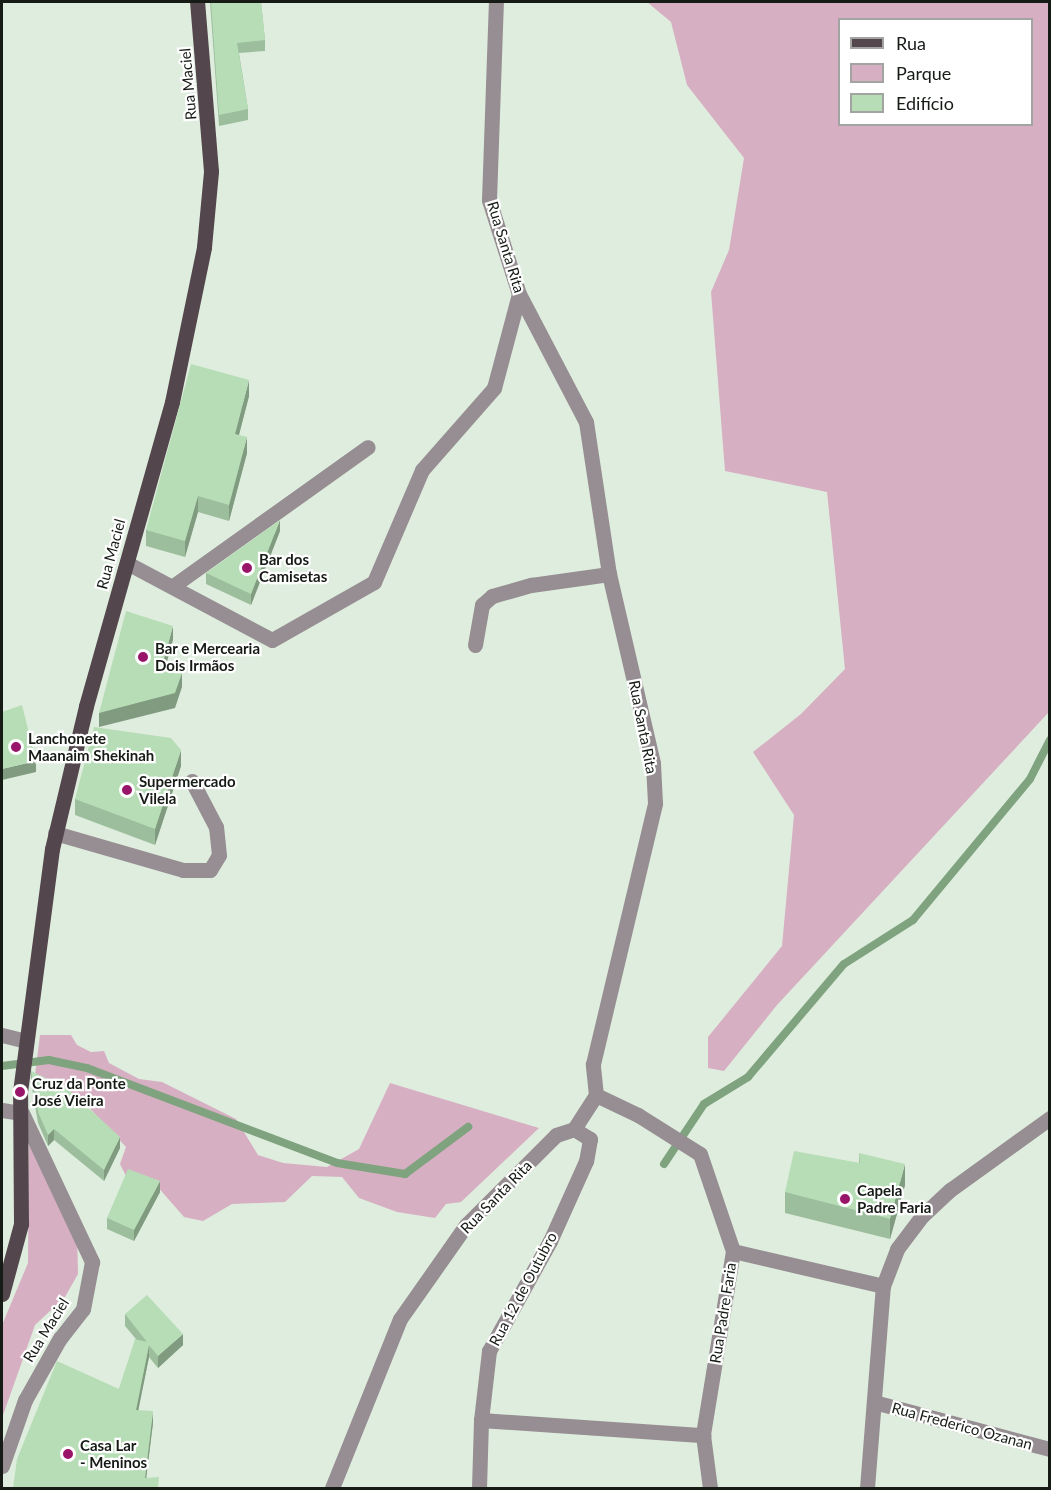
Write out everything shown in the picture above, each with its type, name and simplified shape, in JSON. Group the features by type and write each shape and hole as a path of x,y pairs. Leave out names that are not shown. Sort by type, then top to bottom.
{"main road":[{"name":"Rua Maciel","path":"2,1294 21,1224 22,1113 20,1092 55,832 172,402 204,247 211,161 197,2"}],"street":[{"name":"Rua Santa Rita","path":"332,1488 400,1320 466,1225 556,1135 574,1129 596,1095 593,1064 655,803 653,763 609,574 586,422 519,294 489,200 496,2"},
{"path":"128,563 272,640 374,582 422,470 494,388 519,294"},
{"path":"173,586 368,447"},
{"path":"475,645 482,605 492,596 523,586 609,574"},
{"path":"55,832 183,870 210,870 219,855 216,827 192,780"},
{"path":"2,1035 26,1041"},
{"name":"Rua Padre Faria","path":"596,1095 638,1115 700,1154 733,1251 703,1435 710,1488"},
{"path":"2,1110 22,1113"},
{"name":"Rua Maciel","path":"2,1466 25,1400 60,1338 83,1308 92,1262 22,1113"},
{"path":"867,1488 883,1286 897,1249 922,1216 950,1190 1050,1118"},
{"name":"Rua 12 de Outubro","path":"481,1420 489,1351 550,1241 586,1161 590,1139 574,1129"},
{"path":"733,1251 883,1286"},
{"name":"Rua Frederico Ozanan","path":"874,1402 1050,1449"},
{"path":"478,1488 481,1420 703,1435"}],"green space":[{"path":"647,2 1049,2 1049,712 777,1005 724,1071 708,1068 708,1037 782,946 794,815 753,752 801,714 845,669 827,492 725,471 711,292 729,250 744,158 687,85 671,22"},
{"path":"40,1035 71,1035 77,1045 91,1052 104,1051 109,1063 139,1079 162,1082 236,1119 258,1155 283,1163 327,1167 359,1149 390,1083 539,1128 461,1202 446,1204 435,1218 397,1212 359,1198 342,1177 312,1176 285,1202 232,1204 203,1221 184,1217 149,1177 128,1180 120,1164 126,1147 82,1100 34,1083"},
{"path":"29,1129 77,1231 78,1274 65,1297 35,1325 2,1418 2,1325 28,1263"}],"building":[{"path":"211,2 261,2 265,40 237,43 248,109 219,115"},
{"path":"191,364 249,380 235,434 247,437 229,505 198,496 185,541 146,530"},
{"path":"280,520 251,594 206,573 245,545"},
{"path":"126,611 173,626 161,669 182,673 175,693 99,713"},
{"name":"Lanchonete Maanaim Shekinah","path":"22,705 36,761 2,769 2,712"},
{"name":"Supermercado Vilela","path":"94,727 171,738 181,750 155,829 75,799"},
{"path":"31,1071 67,1088 120,1137 104,1170 54,1129 48,1135 38,1112"},
{"path":"794,1151 860,1163 859,1153 905,1164 890,1219 785,1192"},
{"path":"128,1169 160,1181 134,1230 107,1218"},
{"path":"147,1295 183,1334 158,1356 149,1345 136,1410 153,1411 145,1478 159,1477 158,1488 13,1488 17,1459 57,1361 119,1389 135,1339 147,1342 125,1314"}],"waterway":[{"path":"664,1164 704,1104 748,1077 844,964 913,920 1030,779 1050,740"},
{"path":"2,1066 49,1060 87,1068 337,1163 405,1174 468,1127"}],"place":[{"name":"Bar dos Camisetas","path":"247,568"},
{"name":"Bar e Mercearia Dois Irmãos","path":"143,657"},
{"name":"Lanchonete Maanaim Shekinah","path":"16,747"},
{"name":"Supermercado Vilela","path":"127,790"},
{"name":"Cruz da Ponte José Vieira","path":"20,1092"},
{"name":"Capela Padre Faria","path":"845,1199"},
{"name":"Casa Lar - Meninos","path":"68,1454"}]}
